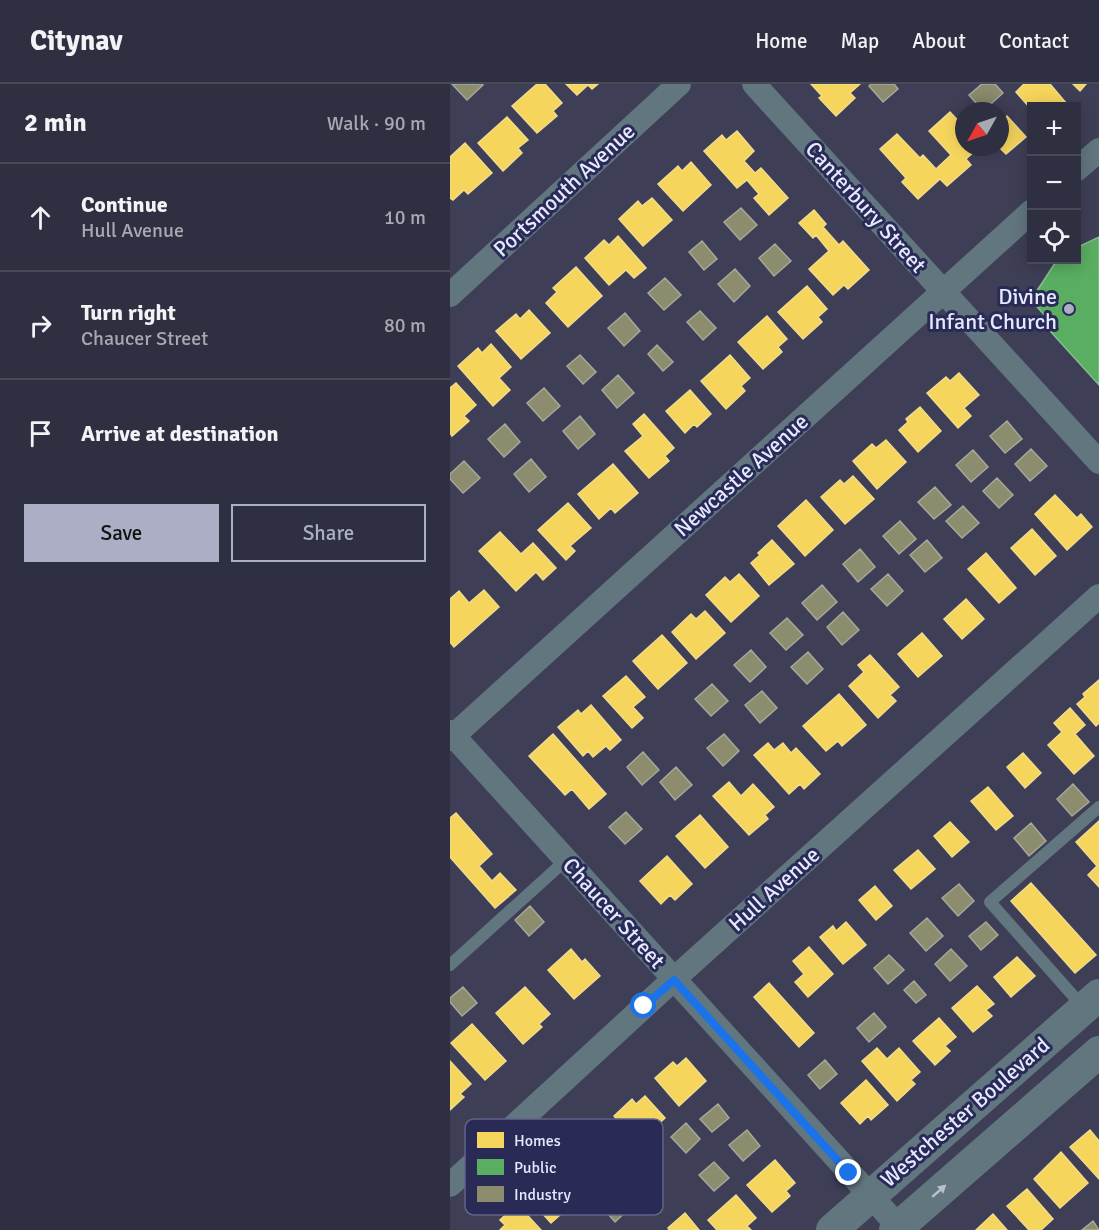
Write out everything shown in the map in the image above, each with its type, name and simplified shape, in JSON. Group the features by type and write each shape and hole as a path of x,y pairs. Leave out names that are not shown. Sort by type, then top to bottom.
{"street":[{"name":"Portsmouth Avenue","path":"450,295 679,84"},
{"name":"Canterbury Street","path":"754,84 1099,462"},
{"path":"1081,166 1099,150"},
{"name":"Newcastle Avenue","path":"451,736 1027,215"},
{"name":"Hull Avenue","path":"522,1119 1099,596"},
{"name":"Chaucer Street","path":"451,736 870,1196 897,1229"},
{"name":"Westchester Boulevard","path":"832,1230 1091,1001"},
{"name":"Westchester Boulevard","path":"897,1229 1099,1052"},
{"name":"Hull Avenue","path":"450,1185 465,1171"}],"lane":[{"path":"1091,1001 990,902 1099,807"},
{"path":"450,965 566,860"}],"building: Homes":[{"path":"537,84 545,84 562,103 553,111 557,116 537,133 512,106"},
{"path":"566,84 598,84 592,89 588,85 577,95"},
{"path":"811,84 860,84 850,93 855,98 836,116 819,98 822,96"},
{"path":"1024,84 1050,84 1065,102 1027,102 1027,104 1016,92"},
{"path":"1073,84 1086,84 1080,91"},
{"path":"950,112 955,117 955,156 969,156 966,159 971,165 947,186 940,179 918,199 902,182 906,178 880,149 897,134 920,158 923,155 936,169 951,155 929,131"},
{"path":"507,117 528,140 518,148 522,153 503,171 478,143"},
{"path":"1009,118 1026,137 1009,151"},
{"path":"737,131 754,151 744,161 755,173 761,168 788,198 769,215 754,198 759,194 747,180 737,188 704,151 722,135 726,140"},
{"path":"465,143 492,173 468,194 464,190 453,200 450,198 450,157"},
{"path":"691,162 711,185 683,211 658,184 678,166 682,171"},
{"path":"652,198 672,220 643,246 619,219 638,201 642,206"},
{"path":"814,210 826,224 823,227 839,245 843,241 869,270 848,289 844,285 833,295 809,269 829,251 816,235 813,238 799,223"},
{"path":"618,236 646,268 634,278 626,270 609,285 585,258 604,240 609,245"},
{"path":"576,267 602,296 568,327 546,303 557,292 553,288"},
{"path":"807,286 827,309 818,317 822,322 803,339 778,312"},
{"path":"529,310 550,333 521,359 496,331 516,314 520,319"},
{"path":"767,316 787,339 778,347 782,352 763,369 738,342"},
{"path":"491,344 511,367 499,378 510,390 493,406 458,366 478,348 482,353"},
{"path":"730,355 750,378 741,386 745,391 726,409 701,381"},
{"path":"959,373 979,395 964,408 971,416 958,428 927,393 946,377 950,381"},
{"path":"456,383 476,405 464,416 469,421 452,436 450,433 450,388"},
{"path":"690,390 711,414 697,427 694,424 685,433 666,411"},
{"path":"920,407 941,431 918,452 899,430 908,422 906,419"},
{"path":"644,414 674,448 665,456 669,461 649,478 625,451 643,436 633,424"},
{"path":"886,440 906,462 877,489 853,461 872,444 876,448"},
{"path":"613,464 638,493 615,513 611,508 599,519 578,494"},
{"path":"853,476 874,499 845,524 821,497 840,480 844,484"},
{"path":"1055,495 1077,518 1081,514 1092,527 1067,550 1035,514"},
{"path":"806,500 833,530 805,556 778,526"},
{"path":"568,503 591,528 570,546 575,551 566,560 538,530"},
{"path":"1032,529 1056,556 1035,575 1011,548"},
{"path":"500,532 521,554 533,543 556,568 543,580 536,572 516,591 479,551"},
{"path":"772,540 794,564 769,585 751,563"},
{"path":"986,553 1016,588 999,603 968,569"},
{"path":"739,574 759,596 731,622 706,595 725,577 730,582"},
{"path":"484,590 499,607 454,647 450,642 450,599 459,591 469,603"},
{"path":"966,599 984,619 962,639 944,619"},
{"path":"705,611 725,633 696,659 672,632 691,614 696,619"},
{"path":"922,633 942,656 918,677 898,654"},
{"path":"662,635 687,663 658,689 633,661"},
{"path":"870,655 899,687 890,695 896,701 878,718 849,686 864,672 858,665"},
{"path":"626,676 645,697 633,707 643,718 632,728 603,696"},
{"path":"1099,680 1099,723 1096,726 1077,704 1085,697 1083,694"},
{"path":"839,694 866,725 842,746 838,741 826,751 803,726"},
{"path":"591,705 621,740 610,750 606,746 593,757 588,751 583,756 558,727 578,710 581,714"},
{"path":"1070,708 1085,725 1075,734 1094,756 1074,774 1048,745 1062,732 1054,723"},
{"path":"553,734 606,794 589,809 572,789 565,795 529,756"},
{"path":"768,743 774,750 783,743 791,753 796,748 820,774 804,789 800,784 789,794 754,755"},
{"path":"1023,753 1041,773 1025,788 1007,767"},
{"path":"729,782 741,796 753,784 774,807 765,815 768,819 749,835 713,796"},
{"path":"988,787 1013,816 996,830 971,801"},
{"path":"456,813 492,854 479,866 492,881 500,873 516,890 495,908 450,857 450,818"},
{"path":"700,815 728,847 705,868 676,836"},
{"path":"1099,821 1099,887 1088,875 1097,866 1076,842"},
{"path":"950,822 969,842 952,857 934,836"},
{"path":"918,850 935,869 911,889 894,870"},
{"path":"667,856 692,884 675,900 670,895 661,904 640,881"},
{"path":"1031,883 1096,955 1075,973 1011,901"},
{"path":"875,886 892,906 876,920 859,900"},
{"path":"846,922 866,945 843,964 820,937 833,926 836,931"},
{"path":"809,947 833,974 808,997 795,982 804,974 793,961"},
{"path":"571,949 582,962 585,959 600,976 574,999 548,970"},
{"path":"1017,957 1035,976 1011,997 994,977"},
{"path":"769,983 814,1033 799,1047 754,997"},
{"path":"977,986 994,1004 986,1010 992,1016 973,1032 952,1008"},
{"path":"525,987 550,1014 539,1024 542,1027 523,1044 496,1013"},
{"path":"939,1018 956,1037 945,1046 950,1051 935,1065 913,1041"},
{"path":"472,1024 506,1061 485,1080 451,1043"},
{"path":"877,1048 887,1059 899,1048 920,1072 911,1080 915,1084 897,1101 862,1061"},
{"path":"686,1058 706,1081 679,1106 655,1078 673,1062 677,1066"},
{"path":"450,1061 471,1084 460,1094 464,1097 450,1110"},
{"path":"866,1080 888,1105 871,1120 868,1116 860,1124 841,1103"},
{"path":"645,1096 665,1118 663,1120 617,1119 614,1116 632,1099 636,1104"},
{"path":"1090,1130 1099,1141 1099,1179 1070,1147"},
{"path":"1061,1152 1088,1183 1060,1208 1034,1179"},
{"path":"775,1160 795,1183 786,1191 790,1196 772,1212 747,1185"},
{"path":"1027,1189 1053,1219 1041,1230 1029,1230 1007,1206"},
{"path":"736,1195 756,1218 747,1226 751,1230 717,1230 708,1220"},
{"path":"685,1213 699,1230 669,1230 668,1228"},
{"path":"993,1214 1007,1230 976,1230"},
{"path":"505,1215 527,1215 541,1230 500,1230 505,1225 500,1220"},
{"path":"544,1215 560,1215 551,1223"}],"building: Public":[{"name":"Divine Infant Church","path":"1099,237 1099,385 1042,322 1047,318 1031,300 1054,264 1081,264 1081,246"}],"building: Industry":[{"path":"452,84 482,84 483,85 467,100"},
{"path":"871,84 894,84 898,89 883,102 869,86"},
{"path":"982,84 995,84 1003,93 993,102 975,102 969,95"},
{"path":"741,208 757,225 740,240 724,222"},
{"path":"702,241 717,259 704,270 689,252"},
{"path":"775,244 791,261 774,276 759,258"},
{"path":"735,269 750,286 734,302 718,284"},
{"path":"665,278 681,295 664,310 648,293"},
{"path":"700,311 716,328 703,340 687,322"},
{"path":"625,313 640,331 624,346 608,328"},
{"path":"657,345 673,362 663,371 648,354"},
{"path":"580,355 596,372 583,384 567,366"},
{"path":"618,375 634,393 617,408 602,390"},
{"path":"544,388 560,406 543,421 527,403"},
{"path":"580,416 595,434 578,449 563,431"},
{"path":"1007,421 1022,439 1005,453 990,436"},
{"path":"505,424 520,442 504,457 488,439"},
{"path":"1031,449 1047,466 1030,481 1015,464"},
{"path":"973,450 988,467 971,482 956,465"},
{"path":"531,459 546,477 529,492 514,474"},
{"path":"464,461 480,478 463,493 450,479 450,474"},
{"path":"997,478 1013,495 999,508 983,491"},
{"path":"935,487 951,505 934,519 918,502"},
{"path":"963,506 979,523 962,538 946,521"},
{"path":"900,521 916,539 899,554 883,536"},
{"path":"927,540 942,558 925,572 910,555"},
{"path":"860,549 875,567 858,582 843,564"},
{"path":"888,574 903,591 887,606 871,589"},
{"path":"822,585 837,602 817,620 802,603"},
{"path":"843,612 859,630 842,645 827,627"},
{"path":"787,618 803,635 786,650 770,633"},
{"path":"751,650 766,667 750,682 734,665"},
{"path":"808,652 823,669 807,684 791,667"},
{"path":"712,684 728,701 711,716 695,699"},
{"path":"762,691 777,708 760,723 745,705"},
{"path":"724,734 739,751 723,766 707,748"},
{"path":"643,752 659,770 642,785 627,767"},
{"path":"676,767 692,785 675,800 660,782"},
{"path":"1073,784 1089,802 1072,816 1057,799"},
{"path":"626,812 642,829 625,844 609,827"},
{"path":"1031,823 1046,841 1029,856 1014,838"},
{"path":"959,884 974,901 958,916 942,898"},
{"path":"530,906 544,922 529,936 515,920"},
{"path":"927,918 943,936 926,951 910,933"},
{"path":"986,922 998,935 981,950 969,936"},
{"path":"951,949 967,966 950,981 935,964"},
{"path":"889,955 904,970 888,984 874,968"},
{"path":"914,981 926,995 916,1003 904,990"},
{"path":"463,987 477,1003 462,1016 450,1002 450,998"},
{"path":"874,1013 886,1027 869,1042 857,1028"},
{"path":"825,1060 837,1074 820,1089 808,1075"},
{"path":"718,1104 729,1118 712,1132 700,1119"},
{"path":"686,1123 700,1139 686,1153 671,1137"},
{"path":"747,1130 760,1146 743,1161 729,1145"},
{"path":"714,1162 729,1178 714,1191 699,1175"},
{"path":"609,1215 622,1215 615,1222"},
{"path":"1093,1221 1099,1230 1082,1230"}],"place":[{"name":"Divine Infant Church","path":"1069,309"}],"route":[{"path":"644,1006 674,980 849,1173"}]}
